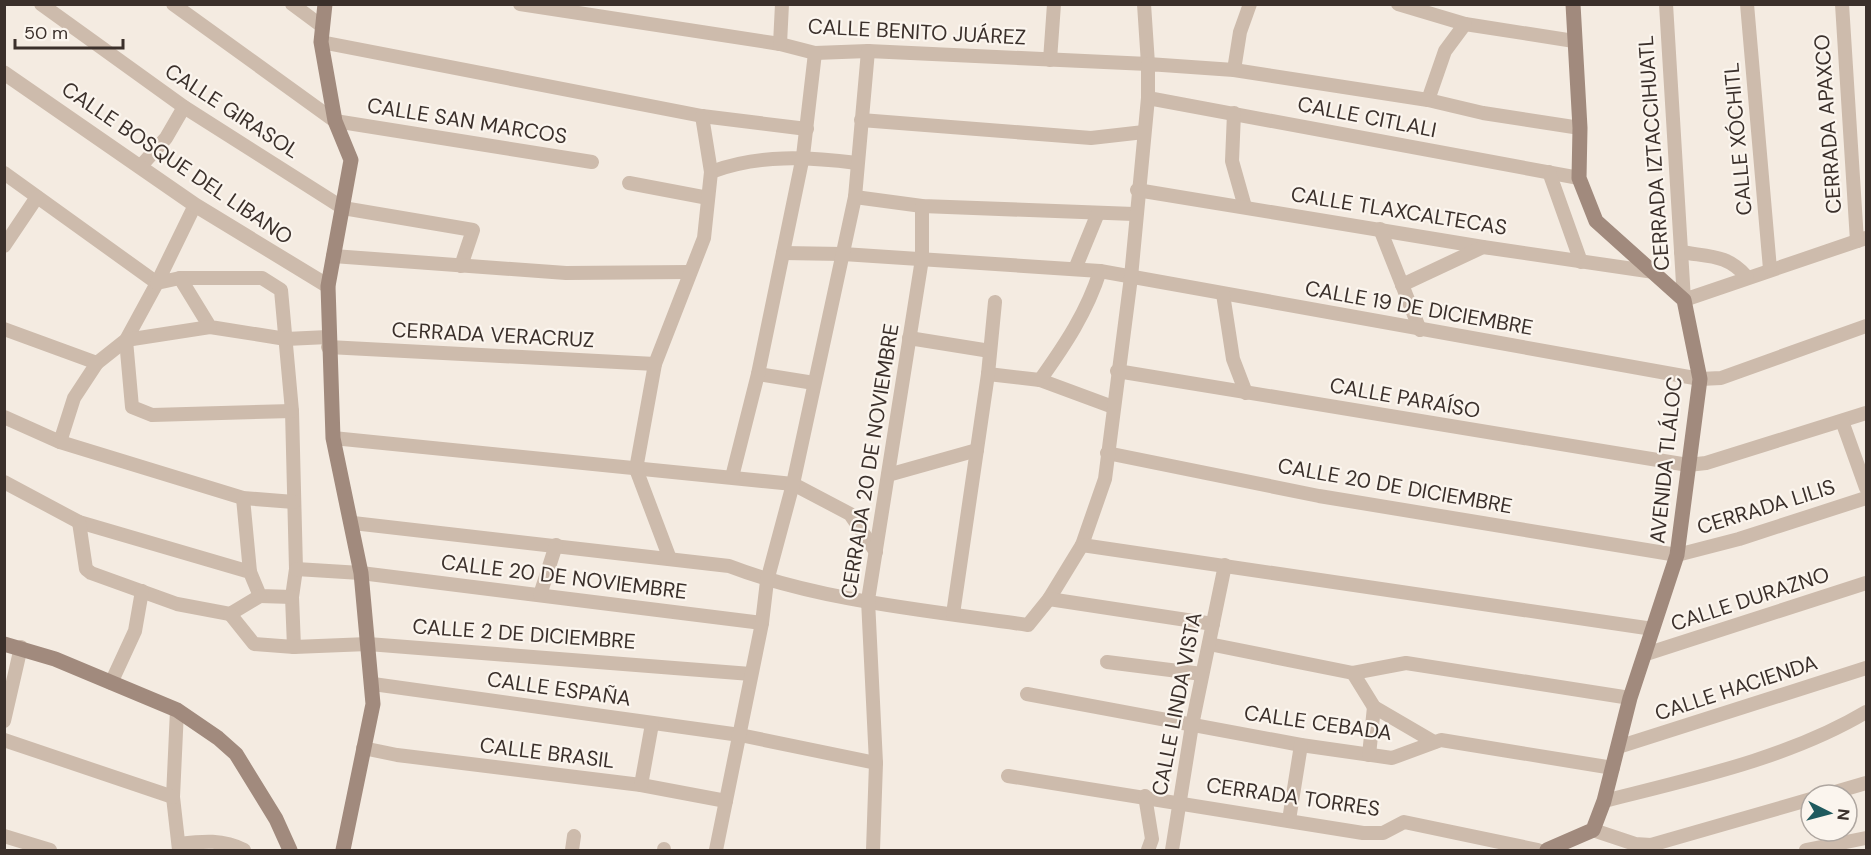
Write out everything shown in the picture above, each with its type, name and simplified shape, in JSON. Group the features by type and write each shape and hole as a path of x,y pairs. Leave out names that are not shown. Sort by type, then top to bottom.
{"main road":[{"path":"325,4 321,42 335,121 351,160 328,286 328,342 333,438 353,523 373,684 373,704 343,850"},
{"path":"1573,4 1580,128 1579,178 1596,221 1684,300"},
{"name":"AVENIDA TLÁLOC","path":"1593,830 1604,801 1630,698 1677,555 1700,379 1684,300"},
{"path":"4,644 21,647 177,710 236,754 276,819 290,850"},
{"path":"1547,850 1593,830"}],"street":[{"name":"CALLE GIRASOL","path":"41,4 184,106 343,208"},
{"path":"173,4 335,121"},
{"path":"292,4 322,27"},
{"name":"CALLE BENITO JUÁREZ","path":"519,4 780,44 815,53 868,51 1234,70 1428,100 1483,113 1580,128"},
{"path":"780,44 782,4"},
{"path":"1050,60 1054,4"},
{"path":"353,523 729,566 767,581 868,600 1028,625 1049,599 1082,545 1104,479 1131,277 1134,214 1148,98 1144,4"},
{"path":"1234,70 1240,32 1250,4"},
{"path":"1398,4 1465,24 1574,40"},
{"name":"CERRADA IZTACCIHUATL","path":"1666,4 1684,300"},
{"name":"CALLE XÓCHITL","path":"1747,4 1770,270"},
{"name":"CERRADA APAXCO","path":"1842,4 1862,239"},
{"path":"1428,100 1445,51 1465,24"},
{"path":"321,42 702,116 807,129"},
{"path":"716,850 762,623 767,581 794,484 855,197 868,51"},
{"path":"732,477 758,374 803,156 815,53"},
{"name":"CALLE BOSQUE DEL LIBANO","path":"4,73 195,205 328,286"},
{"name":"CALLE CITLALI","path":"1148,98 1579,178"},
{"path":"140,167 166,138 184,106"},
{"path":"1234,113 1232,161 1245,207"},
{"path":"670,559 636,469 655,364 704,238 711,172 702,116"},
{"path":"861,120 1090,138 1144,132"},
{"name":"CALLE SAN MARCOS","path":"335,121 592,162"},
{"path":"711,172 734,163 803,156 858,163"},
{"path":"1549,172 1581,262"},
{"path":"4,173 157,283 180,278 262,278 281,290 292,411 296,569 292,597 294,647"},
{"path":"629,183 708,198"},
{"name":"CALLE TLAXCALTECAS","path":"1137,190 1380,228 1483,247 1654,272"},
{"path":"4,246 37,197"},
{"path":"855,197 922,206 1134,214"},
{"path":"60,442 74,398 97,363 126,340 195,205"},
{"name":"CERRADA 20 DE NOVIEMBRE","path":"873,850 876,763 868,600 922,259 922,206"},
{"path":"343,208 473,230 461,266"},
{"path":"1075,269 1098,213"},
{"path":"1380,228 1420,330"},
{"path":"1684,300 1862,239"},
{"path":"1402,285 1483,247"},
{"path":"1682,252 1726,259 1735,263 1747,277"},
{"name":"CALLE 19 DE DICIEMBRE","path":"783,253 843,254 1100,271 1700,379 1721,378 1866,326"},
{"path":"333,256 566,273 689,272"},
{"path":"1040,380 1072,334 1093,292 1100,271"},
{"path":"180,278 210,327"},
{"path":"1223,294 1233,359 1246,393"},
{"path":"953,614 988,374 995,302"},
{"name":"CERRADA VERACRUZ","path":"126,340 210,327 286,339 655,364"},
{"path":"4,329 97,363"},
{"path":"909,338 990,351"},
{"path":"126,340 132,408 152,415 292,411"},
{"name":"CALLE PARAÍSO","path":"1117,371 1688,465 1706,463 1866,413"},
{"path":"758,374 814,383"},
{"path":"988,374 1040,380 1113,407"},
{"path":"4,417 60,442 243,498 294,502"},
{"path":"1842,421 1866,488"},
{"path":"333,438 794,484 850,514 876,552"},
{"path":"888,475 977,450"},
{"name":"CALLE 20 DE DICIEMBRE","path":"1107,453 1319,496 1677,555"},
{"path":"4,482 79,522 250,572"},
{"path":"243,498 250,572 260,596"},
{"name":"CERRADA LILIS","path":"1677,555 1739,539 1866,498"},
{"path":"79,522 86,569 177,604 230,614 260,596 292,597"},
{"path":"540,595 556,545"},
{"path":"1082,545 1653,629"},
{"name":"CALLE LINDA VISTA","path":"1172,850 1192,725 1225,565"},
{"name":"CALLE 20 DE NOVIEMBRE","path":"296,569 361,573 762,623"},
{"name":"CALLE DURAZNO","path":"1646,654 1866,583"},
{"path":"111,683 135,631 142,591"},
{"path":"1049,599 1213,624"},
{"name":"CALLE 2 DE DICIEMBRE","path":"230,614 254,644 294,647 368,644 751,674"},
{"path":"1209,644 1353,673 1406,663 1630,698"},
{"path":"4,721 21,647"},
{"path":"1107,662 1202,674"},
{"name":"CALLE HACIENDA","path":"1618,747 1866,668"},
{"path":"1353,673 1374,707 1434,742"},
{"name":"CALLE ESPAÑA","path":"373,684 740,735 876,763"},
{"name":"CALLE CEBADA","path":"1027,694 1301,745 1392,758 1441,740 1613,768"},
{"path":"1369,755 1374,707"},
{"path":"177,710 173,797 179,847 215,842 231,843 244,850"},
{"path":"1604,801 1702,776 1832,733 1866,712"},
{"path":"641,785 652,724"},
{"path":"4,740 173,797"},
{"path":"1289,820 1301,745"},
{"name":"CALLE BRASIL","path":"363,748 397,755 641,785 726,801"},
{"name":"CERRADA TORRES","path":"1008,776 1180,801 1373,833 1383,833 1404,822 1538,850"},
{"path":"1145,796 1152,839 1148,850"},
{"path":"1593,830 1635,844 1651,845 1799,802"},
{"path":"4,836 50,850"},
{"path":"572,850 574,836"},
{"path":"1806,850 1866,838"}]}
